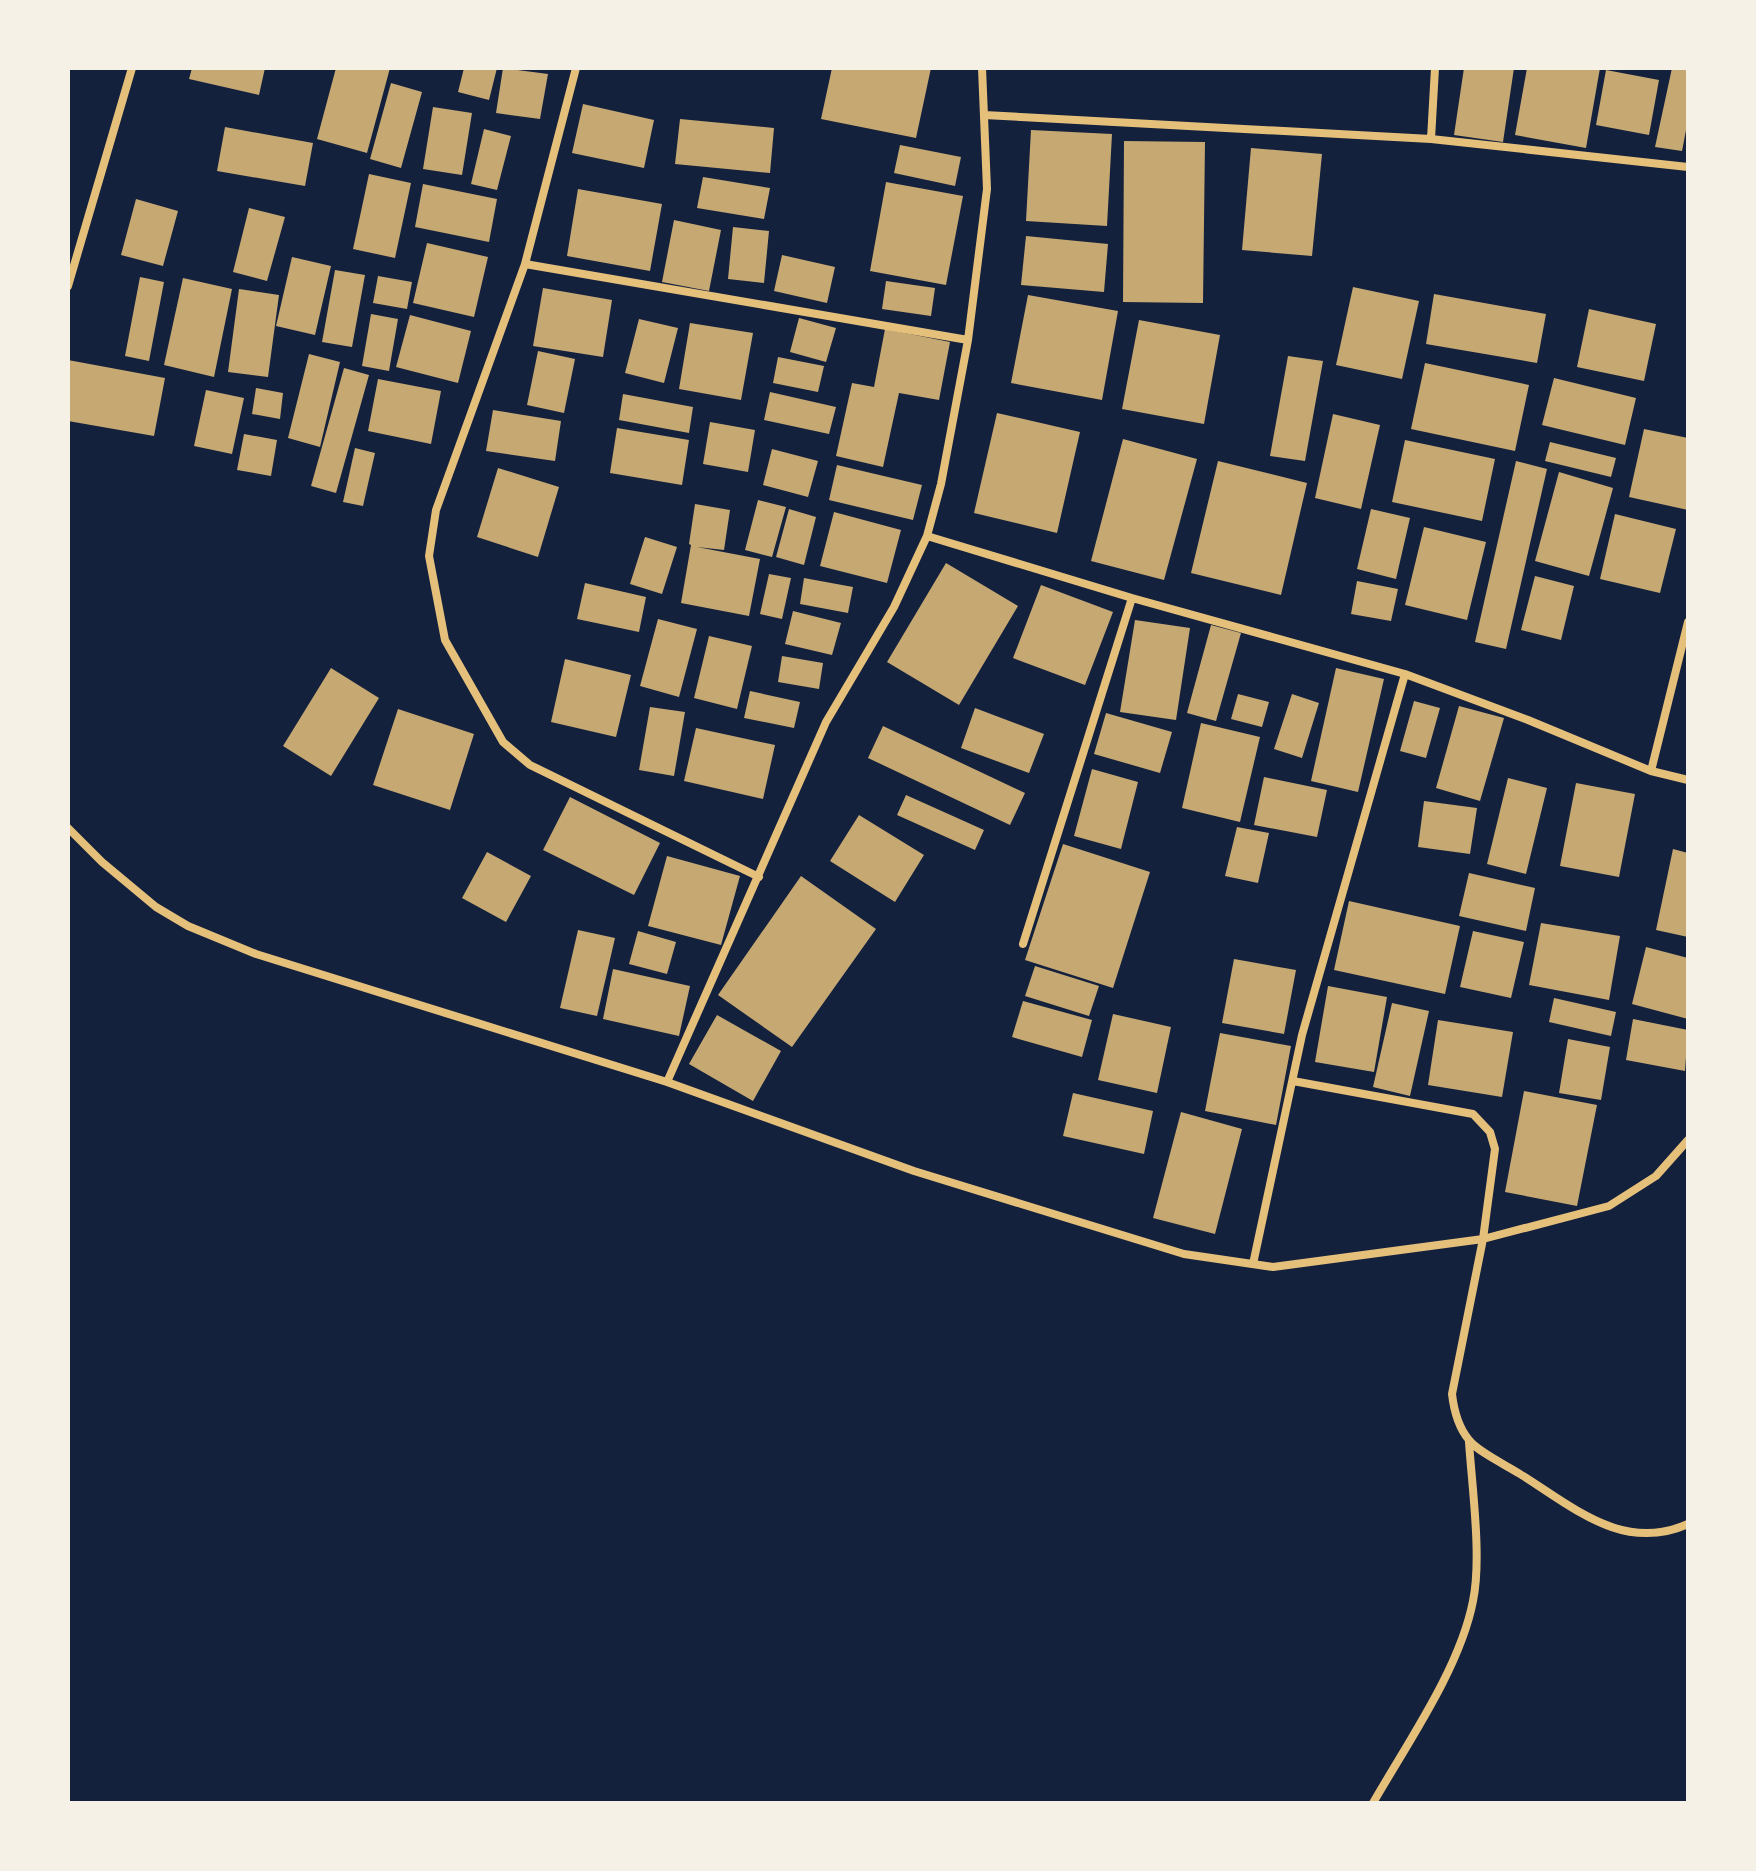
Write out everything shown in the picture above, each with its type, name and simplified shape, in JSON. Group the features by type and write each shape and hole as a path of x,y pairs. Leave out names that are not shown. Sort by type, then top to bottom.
{"street":[{"path":"68,286 132,68"},
{"path":"576,68 525,264 436,510 429,556 445,640 503,742 530,765 759,877"},
{"path":"667,1082 826,722 894,607 927,536 941,484 968,340 987,189 982,68"},
{"path":"1431,139 1435,68"},
{"path":"984,115 1431,139 1688,167"},
{"path":"525,264 968,340"},
{"path":"927,536 1132,598 1405,674 1651,771 1688,780"},
{"path":"1023,944 1132,598"},
{"path":"1651,771 1688,622"},
{"path":"1253,1264 1302,1035 1405,674"},
{"path":"68,828 102,862 156,907 188,926 256,954 667,1082 914,1171 1184,1254 1273,1267 1483,1239 1609,1206 1656,1176 1688,1140"},
{"path":"1293,1081 1473,1114 1490,1132 1495,1149 1483,1239 1452,1394 1455,1415 1469,1442 1476,1560 1474,1598 1461,1647 1373,1803"},
{"path":"1469,1442 1603,1526 1638,1534 1674,1530 1688,1524"}],"building":[{"path":"192,68 265,68 259,95 189,79"},
{"path":"336,68 390,68 367,153 317,139"},
{"path":"464,68 497,68 489,100 458,92"},
{"path":"503,68 548,74 540,119 496,113"},
{"path":"832,68 931,68 916,138 821,119"},
{"path":"1464,68 1514,68 1503,142 1454,135"},
{"path":"1527,68 1600,68 1586,148 1515,135"},
{"path":"1672,68 1688,68 1688,120 1682,151 1655,147"},
{"path":"1606,70 1659,80 1649,135 1596,125"},
{"path":"391,83 422,92 401,168 370,159"},
{"path":"583,104 654,120 644,168 572,153"},
{"path":"433,107 472,113 462,175 423,169"},
{"path":"680,119 774,128 770,173 675,164"},
{"path":"225,127 313,143 305,186 217,171"},
{"path":"484,129 511,136 497,190 471,184"},
{"path":"1031,130 1112,134 1107,226 1026,221"},
{"path":"1124,141 1205,142 1203,303 1123,302"},
{"path":"900,145 961,157 955,186 894,173"},
{"path":"1251,148 1322,154 1312,256 1242,250"},
{"path":"369,174 411,183 395,258 353,249"},
{"path":"703,177 770,188 764,219 697,208"},
{"path":"886,182 963,196 946,285 870,271"},
{"path":"423,184 497,199 489,242 415,227"},
{"path":"578,189 662,204 650,271 567,256"},
{"path":"136,199 178,211 163,266 121,255"},
{"path":"249,208 285,217 267,281 233,272"},
{"path":"674,220 721,230 709,291 662,282"},
{"path":"733,227 769,231 764,283 728,279"},
{"path":"1026,236 1108,244 1104,292 1021,285"},
{"path":"427,243 488,257 474,317 413,303"},
{"path":"782,255 835,267 827,303 774,291"},
{"path":"292,257 331,266 315,335 276,326"},
{"path":"335,270 365,275 352,347 322,342"},
{"path":"378,276 412,282 407,309 373,303"},
{"path":"140,277 164,282 149,361 125,356"},
{"path":"183,278 232,289 214,377 164,365"},
{"path":"886,281 935,288 931,316 882,309"},
{"path":"1353,287 1419,301 1402,379 1336,365"},
{"path":"543,288 612,300 603,357 533,346"},
{"path":"239,289 279,295 268,377 228,372"},
{"path":"1434,294 1546,314 1537,363 1426,344"},
{"path":"1028,295 1118,311 1102,400 1011,383"},
{"path":"1589,309 1656,324 1644,381 1577,367"},
{"path":"371,314 398,319 389,371 362,366"},
{"path":"410,315 471,331 458,383 396,367"},
{"path":"799,318 836,328 826,362 790,352"},
{"path":"639,319 678,328 664,383 625,373"},
{"path":"1139,320 1220,335 1204,424 1122,409"},
{"path":"690,323 753,333 741,400 679,389"},
{"path":"885,329 950,342 939,400 899,393 883,467 836,456 852,383 874,387"},
{"path":"538,351 575,359 564,413 527,405"},
{"path":"309,354 340,362 320,447 288,438"},
{"path":"1288,356 1323,361 1305,461 1270,456"},
{"path":"778,357 824,366 818,392 773,383"},
{"path":"68,360 165,378 154,436 68,421"},
{"path":"1425,363 1529,385 1515,451 1411,429"},
{"path":"344,368 369,375 336,493 311,486"},
{"path":"1554,378 1636,398 1625,445 1542,425"},
{"path":"378,379 441,391 431,444 368,431"},
{"path":"256,388 283,393 280,419 252,414"},
{"path":"206,390 244,398 232,454 194,446"},
{"path":"770,392 836,407 829,434 764,420"},
{"path":"623,394 693,407 689,433 619,420"},
{"path":"493,410 561,421 555,461 486,451"},
{"path":"997,413 1080,432 1057,533 974,513"},
{"path":"1333,414 1380,425 1361,509 1315,498"},
{"path":"710,422 755,430 748,472 703,464"},
{"path":"617,428 689,440 682,485 610,473"},
{"path":"1644,429 1688,438 1688,510 1629,497"},
{"path":"244,434 277,440 271,476 237,470"},
{"path":"1123,439 1197,459 1164,580 1091,561"},
{"path":"1405,440 1495,459 1482,521 1392,502"},
{"path":"1550,442 1616,458 1611,477 1545,461"},
{"path":"355,448 375,453 363,506 343,502"},
{"path":"772,449 818,461 808,497 763,485"},
{"path":"1218,461 1307,483 1281,595 1191,573"},
{"path":"1516,461 1547,469 1506,649 1475,642"},
{"path":"837,465 922,485 913,520 829,500"},
{"path":"498,468 559,487 538,557 477,537"},
{"path":"1559,472 1613,488 1589,576 1535,561"},
{"path":"758,500 786,507 772,557 745,550"},
{"path":"695,504 730,510 724,550 697,547 760,559 749,616 681,603"},
{"path":"789,509 816,517 804,565 776,557"},
{"path":"1371,509 1410,518 1396,579 1357,569"},
{"path":"834,512 901,530 887,583 820,566"},
{"path":"1615,514 1676,529 1660,593 1600,579"},
{"path":"1424,527 1486,542 1467,620 1405,605"},
{"path":"645,537 677,547 662,594 630,584"},
{"path":"946,563 1018,606 959,705 887,662"},
{"path":"769,574 791,578 782,619 760,614"},
{"path":"1535,576 1574,586 1561,640 1521,630"},
{"path":"804,578 853,587 848,613 800,604"},
{"path":"1357,581 1398,589 1391,621 1351,614"},
{"path":"585,583 646,597 639,632 577,619"},
{"path":"1041,585 1113,612 1085,685 1013,658"},
{"path":"793,611 841,623 832,655 785,644"},
{"path":"658,619 697,629 679,697 640,686"},
{"path":"1135,620 1190,628 1176,720 1120,712"},
{"path":"1211,625 1241,633 1216,721 1187,713"},
{"path":"709,636 752,646 737,709 694,698"},
{"path":"782,656 823,663 819,689 778,682"},
{"path":"565,659 631,675 616,737 551,722"},
{"path":"331,668 379,698 331,776 283,746"},
{"path":"1336,668 1384,679 1358,792 1311,781"},
{"path":"750,691 800,702 794,728 744,718"},
{"path":"1238,694 1269,702 1262,727 1231,719"},
{"path":"1292,694 1319,703 1302,758 1274,749"},
{"path":"1414,701 1440,708 1426,758 1400,751"},
{"path":"1459,706 1504,718 1480,801 1436,788"},
{"path":"650,707 685,712 674,776 639,770"},
{"path":"975,708 1044,734 1029,773 961,748"},
{"path":"398,709 474,734 450,810 373,785"},
{"path":"1106,713 1172,732 1160,773 1094,754"},
{"path":"1201,723 1260,737 1240,822 1182,808"},
{"path":"883,726 1025,793 1010,825 868,758"},
{"path":"696,728 775,745 763,799 684,781"},
{"path":"1092,769 1138,782 1121,849 1074,836"},
{"path":"1264,777 1327,790 1317,837 1254,825"},
{"path":"1508,778 1547,788 1526,874 1487,864"},
{"path":"1576,783 1635,794 1619,877 1560,866"},
{"path":"906,795 984,830 975,850 897,815"},
{"path":"570,797 660,843 634,895 543,850"},
{"path":"1424,801 1477,808 1470,854 1418,847"},
{"path":"859,815 924,855 895,902 830,861"},
{"path":"1237,827 1269,833 1258,883 1225,876"},
{"path":"1063,844 1150,872 1113,988 1025,960"},
{"path":"1673,849 1688,853 1688,937 1656,930"},
{"path":"487,852 531,876 506,922 462,898"},
{"path":"667,856 740,876 721,945 648,926"},
{"path":"1469,873 1535,888 1526,931 1459,916"},
{"path":"801,876 876,929 792,1047 718,995"},
{"path":"1349,901 1460,926 1445,994 1334,970"},
{"path":"1541,923 1620,936 1609,1000 1529,985"},
{"path":"578,930 615,938 597,1016 560,1008"},
{"path":"638,931 676,942 667,974 629,964"},
{"path":"1473,931 1524,942 1511,998 1460,987"},
{"path":"1646,947 1688,958 1688,1019 1632,1004"},
{"path":"1234,959 1296,970 1284,1034 1222,1023"},
{"path":"1035,966 1099,986 1089,1016 1025,996"},
{"path":"613,969 690,986 679,1036 603,1019"},
{"path":"1328,986 1387,997 1374,1072 1315,1062"},
{"path":"1554,998 1616,1012 1611,1036 1549,1022"},
{"path":"1023,1001 1092,1020 1082,1057 1012,1037"},
{"path":"1392,1003 1429,1011 1410,1096 1373,1087"},
{"path":"1113,1014 1171,1027 1157,1093 1098,1080"},
{"path":"717,1015 781,1051 753,1101 689,1064"},
{"path":"1633,1019 1688,1030 1685,1071 1626,1060"},
{"path":"1438,1020 1513,1032 1502,1097 1428,1085"},
{"path":"1220,1033 1291,1046 1276,1125 1205,1111"},
{"path":"1568,1039 1610,1047 1601,1100 1559,1093"},
{"path":"1524,1091 1597,1105 1577,1206 1505,1192"},
{"path":"1073,1093 1153,1111 1144,1154 1063,1136"},
{"path":"1181,1112 1242,1129 1215,1234 1153,1218"}]}
